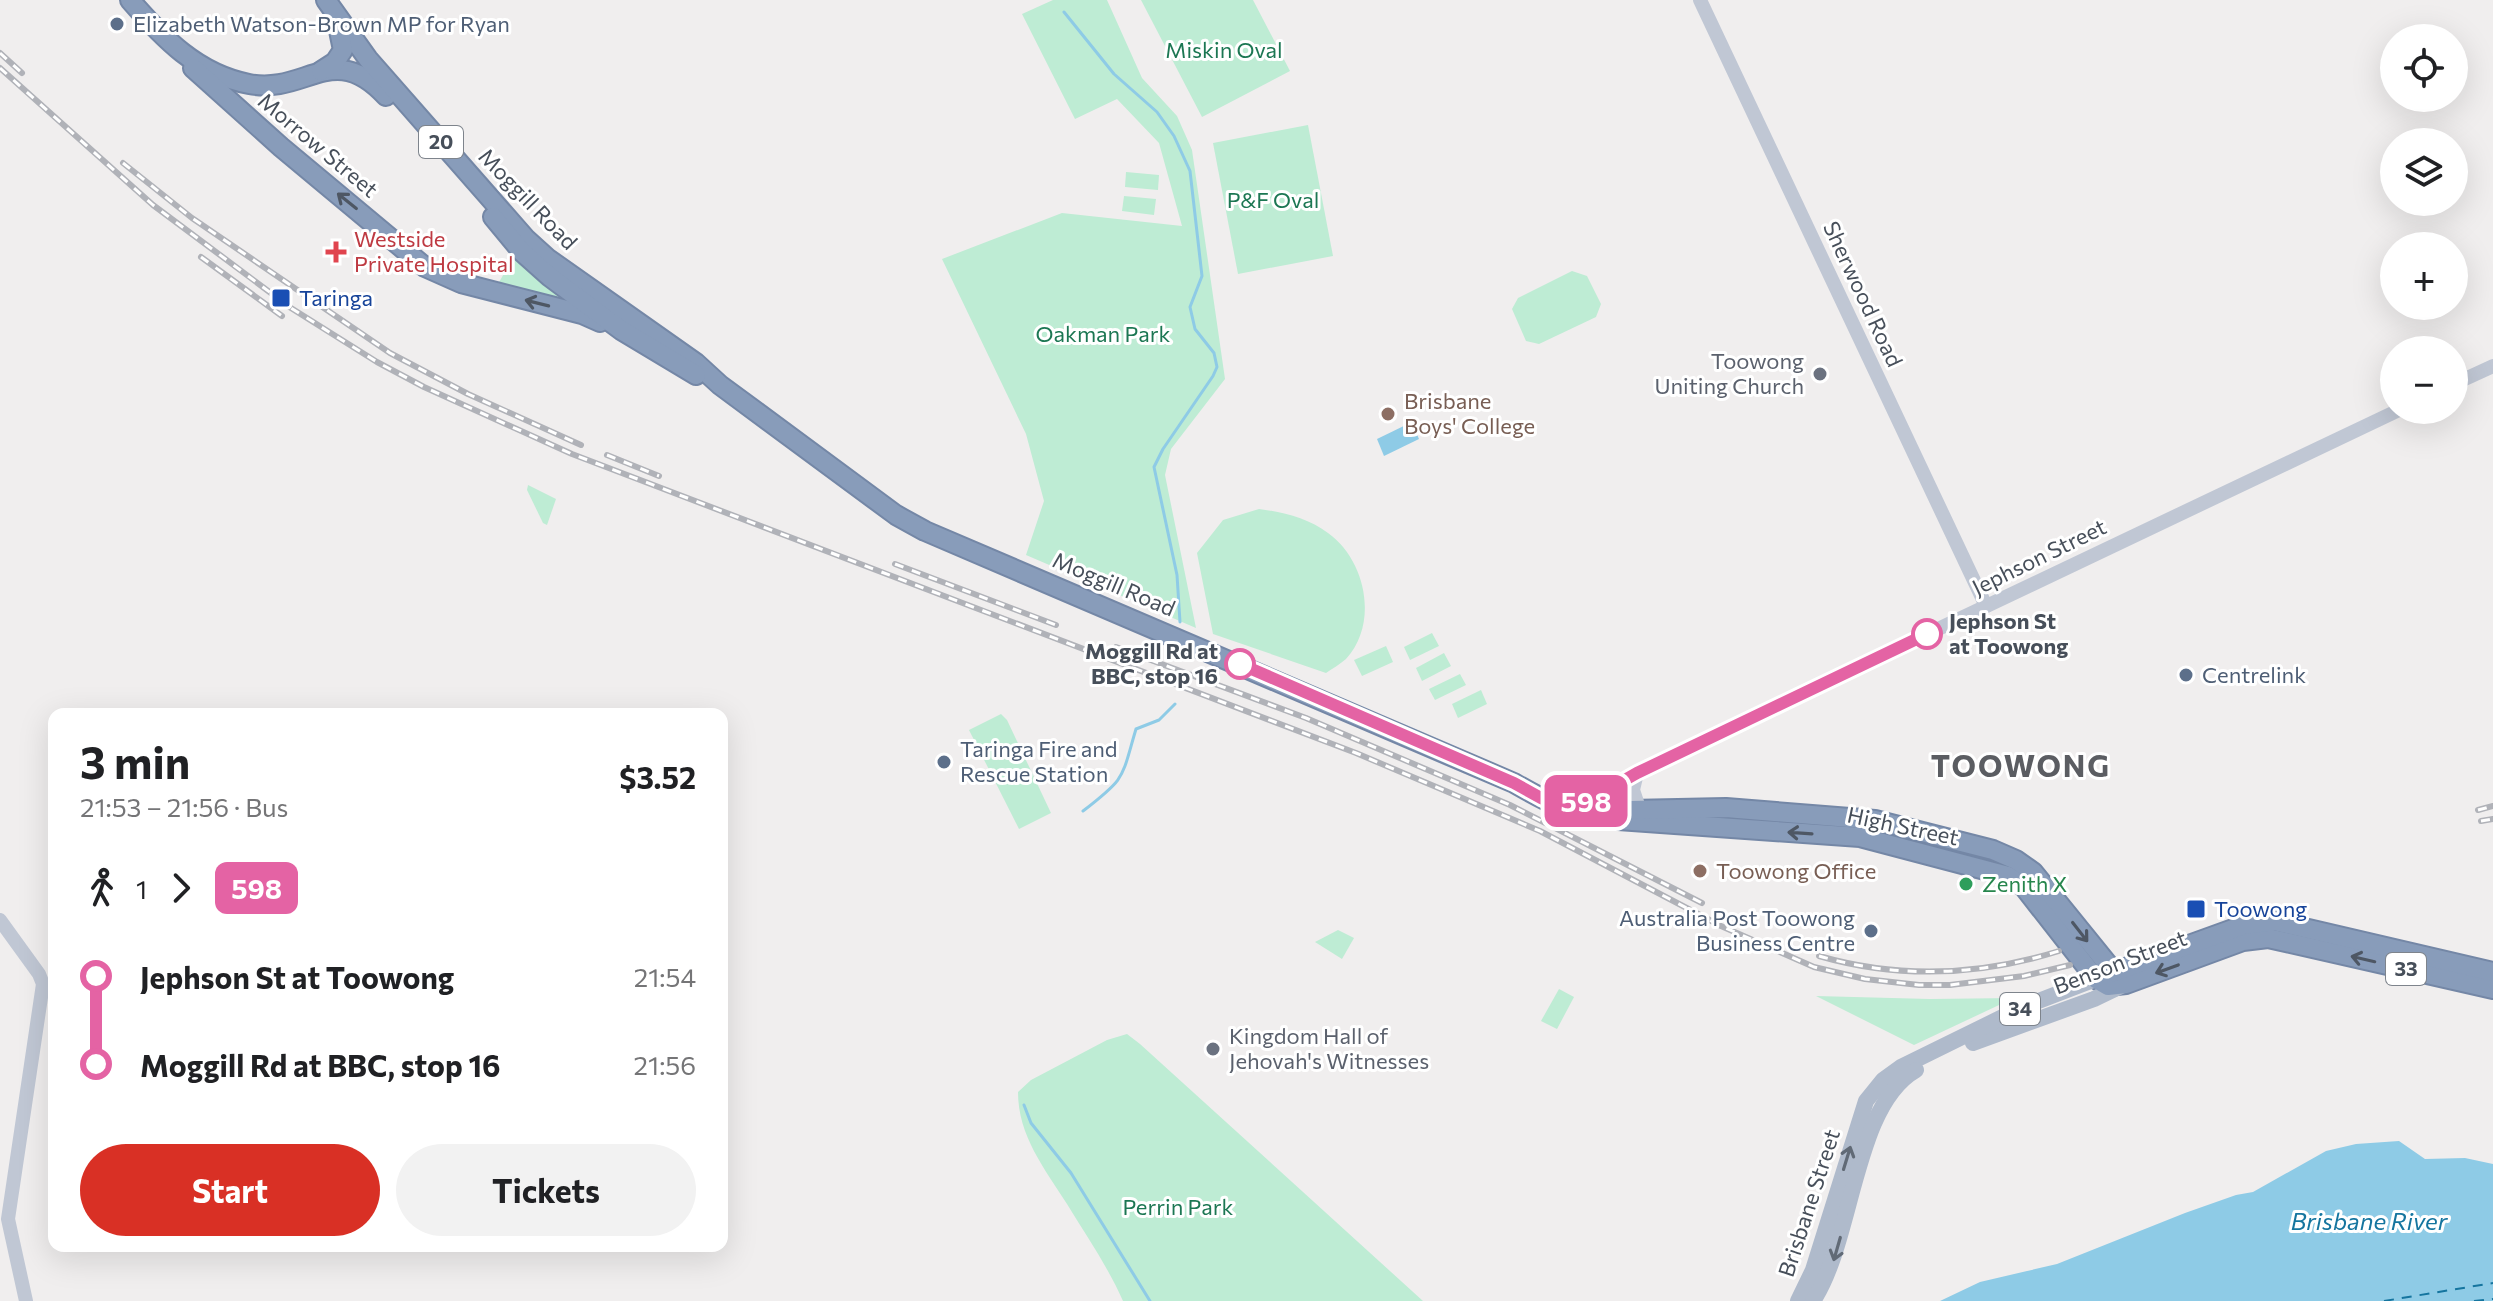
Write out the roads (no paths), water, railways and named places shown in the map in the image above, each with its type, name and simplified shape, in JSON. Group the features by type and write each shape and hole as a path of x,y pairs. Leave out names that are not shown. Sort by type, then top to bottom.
{"highway":[{"name":"Moggill Road","path":"130,0 171,46 205,68 249,84 287,82 321,71 348,71 373,83 522,252 621,330 691,373 720,385"},
{"name":"Moggill Road","path":"329,6 368,59 533,245 578,281 696,363 720,385 896,515 1514,783 1541,798 1577,806"},
{"path":"321,71 332,64 343,50 329,6"},
{"name":"Morrow Street","path":"171,46 209,84 425,267 451,280 582,314 621,330"},
{"name":"High Street","path":"1577,806 1640,811 1726,808 1862,818 1993,850 2033,872 2100,957 2106,982"},
{"name":"High Street","path":"1577,806 1615,820 1860,837 2004,875 2024,887 2106,982"},
{"name":"Benson Street","path":"2106,982 2249,939 2321,940"},
{"name":"33","path":"2321,940 2493,972"},
{"name":"33","path":"2321,940 2493,989"}],"main road":[{"name":"Sherwood Road","path":"1700,0 1986,606"},
{"path":"2468,378 2493,366"},
{"name":"Jephson Street","path":"1577,806 1637,773 2380,419"},
{"path":"1637,773 1633,790 1640,811"},
{"path":"0,920 43,984 8,1219 26,1301"},
{"name":"Benson Street","path":"1868,1119 1866,1101 1875,1088 1901,1067 2023,1007 2106,982"},
{"name":"Brisbane Street","path":"1798,1301 1813,1270 1868,1119"},
{"name":"Brisbane Street","path":"1813,1301 1833,1263 1868,1119"}],"water":[{"path":"1412,422 1419,439 1384,456 1377,439"},
{"name":"Brisbane River","path":"2399,1141 2425,1159 2465,1158 2493,1164 2493,1301 1940,1301 1980,1282 2057,1264 2185,1213 2253,1192 2326,1151 2356,1144"}],"waterway":[{"path":"1064,12 1114,74 1157,112 1174,136 1190,171 1202,276 1190,307 1195,329 1214,353 1217,367 1154,467 1177,575 1180,622"},
{"path":"1083,811 1108,791 1120,776 1136,729 1159,720 1175,704"},
{"path":"1024,1105 1031,1123 1071,1173 1150,1301"}],"railway":[{"path":"0,53 22,73"},
{"path":"0,68 153,205 291,308 377,362 424,387 572,454 1356,753 1540,831 1721,926 1814,967 1865,979 1950,985 2024,976 2070,965"},
{"path":"123,163 192,218 390,353 468,394 581,445"},
{"path":"201,257 282,316"},
{"path":"607,455 659,476"},
{"path":"895,564 1056,625"},
{"path":"1116,647 1306,718 1510,805 1702,903"},
{"path":"2478,810 2493,806"},
{"path":"2481,821 2493,819"},
{"path":"1819,956 1879,968 1939,972 1999,966 2059,951"}],"place":[{"name":"Elizabeth Watson-Brown MP for Ryan","path":"117,24"},
{"name":"Westside Private Hospital","path":"336,252"},
{"name":"Taringa","path":"281,298"},
{"name":"Toowong Uniting Church","path":"1820,374"},
{"name":"Brisbane Boys' College","path":"1388,414"},
{"name":"Jephson St at Toowong","path":"1927,634"},
{"name":"Moggill Rd at BBC, stop 16","path":"1240,664"},
{"name":"Centrelink","path":"2186,675"},
{"name":"Taringa Fire and Rescue Station","path":"944,762"},
{"name":"Toowong Office","path":"1700,871"},
{"name":"Zenith X","path":"1966,884"},
{"name":"Toowong","path":"2196,909"},
{"name":"Australia Post Toowong Business Centre","path":"1871,931"},
{"name":"Kingdom Hall of Jehovah's Witnesses","path":"1213,1049"}],"district":[{"name":"TOOWONG","path":"2021,767"}],"park label":[{"name":"Miskin Oval","path":"1224,50"},
{"name":"P&F Oval","path":"1273,200"},
{"name":"Oakman Park","path":"1103,334"},
{"name":"Perrin Park","path":"1178,1207"}]}
